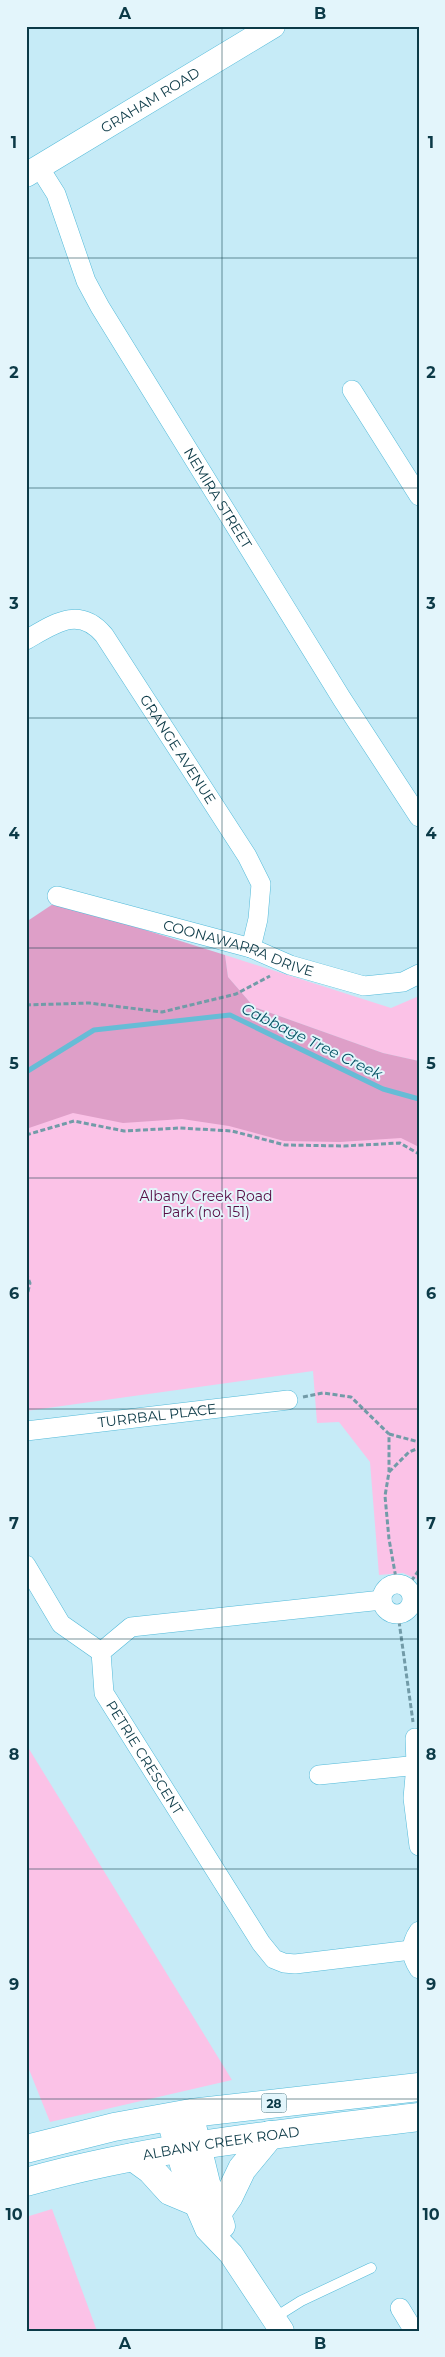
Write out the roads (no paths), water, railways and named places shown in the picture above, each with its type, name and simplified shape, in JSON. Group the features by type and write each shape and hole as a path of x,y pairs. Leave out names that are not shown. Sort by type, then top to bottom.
{"main road":[{"name":"28","path":"26,2149 114,2127 179,2115 419,2087"},
{"name":"ALBANY CREEK ROAD","path":"26,2182 134,2157 188,2147 419,2117"},
{"path":"218,2212 230,2196 242,2169 270,2135"},
{"path":"134,2157 151,2170 170,2191 194,2201"}],"street":[{"name":"GRAHAM ROAD","path":"33,171 273,26"},
{"name":"NEMIRA STREET","path":"33,171 56,194 86,281 100,307 413,795 419,817"},
{"path":"352,390 419,496"},
{"name":"GRANGE AVENUE","path":"27,639 69,619 83,619 96,625 104,635 247,856 261,884 258,919 251,948"},
{"name":"COONAWARRA DRIVE","path":"57,896 251,948 290,965 364,986 403,982 419,974"},
{"name":"TURRBAL PLACE","path":"26,1430 288,1400"},
{"path":"26,1565 61,1624 101,1652 131,1627 382,1600"},
{"path":"389,1586 409,1592 409,1609 398,1614 390,1613 384,1607 382,1600 384,1592 389,1586"},
{"name":"PETRIE CRESCENT","path":"101,1652 104,1693 261,1943 274,1959 284,1963 313,1963 412,1950"},
{"path":"415,1738 418,1767 413,1798 419,1846"},
{"path":"318,1775 418,1767"},
{"path":"419,1931 413,1941 412,1950 413,1959 419,1969"},
{"path":"179,2115 188,2147 194,2201 207,2229 231,2254 278,2324"},
{"path":"188,2147 208,2183 231,2254"},
{"path":"400,2308 414,2331"}],"lane":[{"path":"278,2324 301,2301 371,2268"}],"waterway":[{"name":"Cabbage Tree Creek","path":"26,1072 94,1030 230,1015 383,1089 419,1099"}],"park label":[{"name":"Albany Creek Road Park (no. 151)","path":"206,1204"}]}
